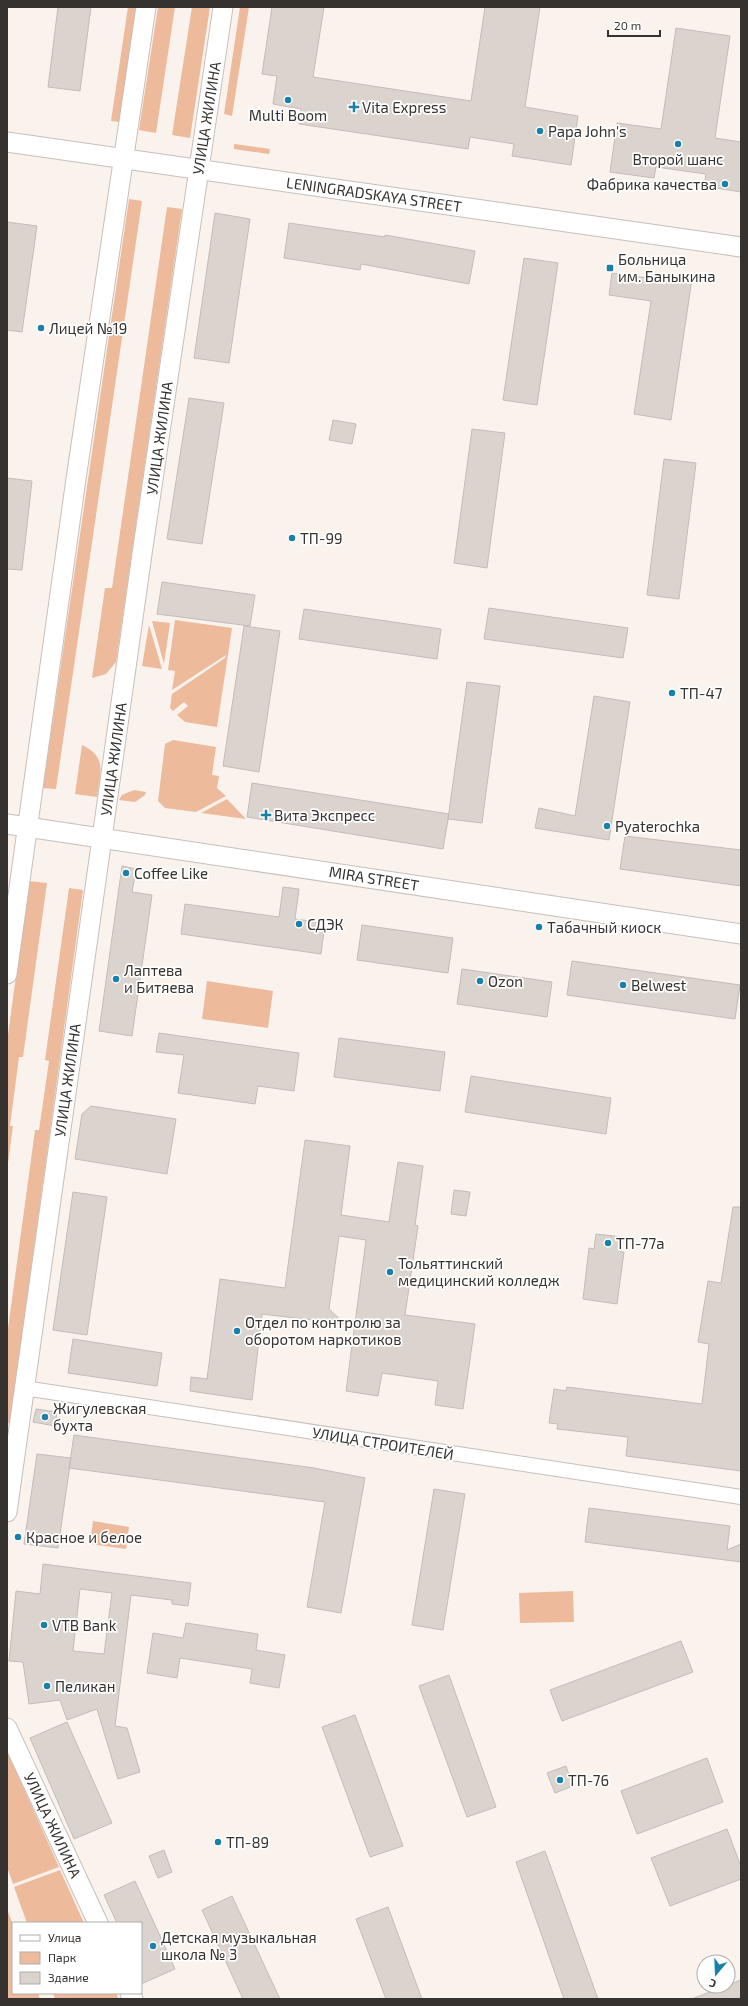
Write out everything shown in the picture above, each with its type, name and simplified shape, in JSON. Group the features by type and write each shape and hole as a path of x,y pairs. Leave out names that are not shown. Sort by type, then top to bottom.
{"main road":[{"path":"7,974 146,7"},
{"name":"УЛИЦА ЖИЛИНА","path":"7,1512 102,837 198,170 223,7"},
{"name":"LENINGRADSKAYA STREET","path":"7,142 198,170 414,199 741,247"},
{"name":"MIRA STREET","path":"7,824 102,837 741,934"},
{"name":"УЛИЦА ЖИЛИНА","path":"7,1728 98,1922"}],"street":[{"name":"УЛИЦА СТРОИТЕЛЕЙ","path":"24,1388 741,1498"}],"green space":[{"path":"128,7 136,7 120,122 111,121"},
{"path":"158,7 175,7 156,133 139,130"},
{"path":"192,7 210,7 190,138 172,135"},
{"path":"240,7 249,7 232,116 224,114"},
{"path":"234,144 270,149 269,154 234,149"},
{"path":"129,199 142,201 56,789 43,788"},
{"path":"167,207 182,209 116,662 106,674 92,678 105,588 112,588"},
{"path":"175,620 232,628 217,727 185,722 177,715 188,706 184,702 173,711 170,708 172,694 225,658 226,655 172,690 175,671 168,670"},
{"path":"152,621 170,623 164,664"},
{"path":"149,625 162,669 142,666"},
{"path":"173,740 216,747 212,775 219,776 217,788 226,796 196,812 165,808 158,801 165,744"},
{"path":"82,745 96,755 99,760 100,773 97,797 75,794"},
{"path":"134,790 146,792 145,795 135,802 119,800 122,795"},
{"path":"227,799 246,819 201,813"},
{"path":"29,881 47,883 23,1057 19,1057 10,1126 13,1126 7,1171 7,1042"},
{"path":"69,888 83,890 10,1423 7,1423 7,1336 35,1130 39,1130 49,1061 45,1060"},
{"path":"207,981 273,991 268,1028 202,1019"},
{"path":"93,1521 129,1527 126,1549 90,1544"},
{"path":"573,1591 574,1622 520,1623 519,1593"},
{"path":"7,1751 59,1867 13,1884 7,1867"},
{"path":"60,1870 84,1922 27,1922 14,1887"},
{"path":"7,1909 12,1922 12,1994 38,1994 40,1999 8,1999"},
{"path":"53,1994 116,1994 119,1999 55,1999"}],"building":[{"path":"58,7 91,7 80,91 48,87"},
{"path":"272,7 324,7 313,77 471,101 485,7 540,7 525,107 578,116 571,165 512,156 514,144 470,137 468,149 299,124 301,109 273,104 277,76 262,74"},
{"path":"676,28 730,36 715,138 741,142 741,192 704,186 706,174 656,167 654,178 610,172 617,123 661,129"},
{"path":"215,213 250,219 229,363 194,358"},
{"path":"7,222 37,226 22,332 7,330"},
{"path":"289,223 385,237 385,235 475,251 469,284 361,264 360,270 284,258"},
{"path":"524,258 558,263 537,405 503,400"},
{"path":"612,273 654,279 655,273 692,279 671,420 634,414 651,301 609,295"},
{"path":"189,398 224,403 202,544 167,539"},
{"path":"333,420 356,424 352,444 329,440"},
{"path":"472,429 505,433 487,568 454,563"},
{"path":"664,459 696,463 679,599 647,595"},
{"path":"7,478 32,481 22,570 7,569"},
{"path":"162,582 255,595 250,626 157,614"},
{"path":"489,608 628,628 623,658 484,639"},
{"path":"304,609 441,629 437,659 299,639"},
{"path":"244,626 280,631 259,772 223,766"},
{"path":"467,682 500,686 482,823 448,819"},
{"path":"594,696 630,702 609,840 535,828 539,808 575,816"},
{"path":"252,783 449,814 443,849 247,817"},
{"path":"625,836 741,850 741,886 620,869"},
{"path":"122,866 136,869 132,892 152,895 132,1036 99,1031"},
{"path":"283,887 299,889 295,919 325,923 321,954 181,934 185,904 279,917"},
{"path":"362,925 453,938 448,973 357,960"},
{"path":"572,961 740,985 735,1019 567,995"},
{"path":"462,969 552,982 547,1017 457,1004"},
{"path":"159,1033 299,1053 294,1091 258,1086 255,1104 178,1093 184,1055 156,1052"},
{"path":"339,1038 445,1052 440,1091 334,1077"},
{"path":"471,1076 611,1098 606,1134 465,1112"},
{"path":"91,1106 176,1119 167,1174 75,1159 82,1114"},
{"path":"305,1140 350,1146 341,1215 389,1222 398,1162 423,1166 415,1225 418,1226 405,1315 475,1324 463,1409 435,1405 438,1381 382,1373 378,1396 346,1391 366,1240 339,1236 329,1309 345,1324 262,1314 252,1400 190,1391 191,1377 207,1379 220,1279 285,1288"},
{"path":"454,1190 470,1192 466,1216 451,1214"},
{"path":"73,1192 107,1197 87,1335 53,1330"},
{"path":"733,1207 741,1207 741,1471 626,1456 628,1437 557,1429 558,1424 549,1423 554,1389 566,1391 567,1387 702,1404 709,1344 698,1342 708,1281 721,1283"},
{"path":"596,1234 622,1237 621,1252 624,1252 617,1304 583,1299 589,1248 594,1249"},
{"path":"73,1339 162,1353 157,1386 68,1373"},
{"name":"Жигулевская бухта","path":"36,1409 57,1412 55,1426 33,1422"},
{"path":"74,1435 314,1468 365,1478 341,1613 307,1607 325,1502 69,1468"},
{"path":"37,1454 71,1458 58,1548 24,1544"},
{"path":"434,1489 465,1494 443,1630 412,1625"},
{"path":"589,1508 730,1526 727,1550 741,1544 741,1562 585,1542"},
{"path":"43,1564 191,1583 188,1606 172,1604 172,1600 131,1595 115,1726 127,1728 140,1772 118,1779 97,1709 67,1720 60,1700 29,1704 23,1662 9,1661 16,1591 40,1594","holes":["80,1589 112,1593 104,1654 73,1651"]},
{"path":"186,1623 258,1634 256,1650 285,1655 279,1688 250,1683 252,1669 180,1658 177,1678 147,1673 153,1633 183,1638"},
{"path":"681,1641 693,1672 562,1721 550,1690"},
{"path":"449,1675 496,1807 467,1817 419,1686"},
{"path":"355,1715 403,1846 370,1857 322,1727"},
{"path":"67,1722 112,1823 74,1839 30,1738"},
{"path":"707,1758 723,1802 637,1834 621,1791"},
{"name":"ТП-76","path":"566,1766 573,1786 555,1793 547,1773"},
{"path":"727,1829 741,1867 741,1879 670,1906 651,1858"},
{"path":"164,1850 172,1872 158,1878 149,1856"},
{"path":"545,1851 598,1999 564,1999 516,1862"},
{"name":"Детская музыкальная школа № 3","path":"135,1881 175,1969 142,1984 142,1922 117,1922 104,1895"},
{"path":"232,1896 280,1999 243,1999 202,1910"},
{"path":"388,1907 422,1999 386,1999 356,1919"},
{"path":"741,1980 741,1999 694,1999 704,1994 736,1994 736,1982"}],"place":[{"name":"Multi Boom","path":"288,100"},
{"name":"Vita Express","path":"354,107"},
{"name":"Papa John's","path":"540,131"},
{"name":"Второй шанс","path":"678,144"},
{"name":"Фабрика качества","path":"725,184"},
{"name":"Больница им. Баныкина","path":"610,268"},
{"name":"Лицей №19","path":"41,328"},
{"name":"ТП-99","path":"292,538"},
{"name":"ТП-47","path":"672,693"},
{"name":"Вита Экспресс","path":"266,815"},
{"name":"Pyaterochka","path":"607,826"},
{"name":"Coffee Like","path":"126,873"},
{"name":"СДЭК","path":"299,924"},
{"name":"Табачный киоск","path":"539,927"},
{"name":"Лаптева и Битяева","path":"116,979"},
{"name":"Ozon","path":"480,981"},
{"name":"Belwest","path":"623,985"},
{"name":"ТП-77а","path":"608,1243"},
{"name":"Тольяттинский медицинский колледж","path":"390,1272"},
{"name":"Отдел по контролю за оборотом наркотиков","path":"237,1331"},
{"name":"Жигулевская бухта","path":"45,1417"},
{"name":"Красное и белое","path":"18,1537"},
{"name":"VTB Bank","path":"44,1625"},
{"name":"Пеликан","path":"47,1686"},
{"name":"ТП-76","path":"560,1780"},
{"name":"ТП-89","path":"218,1842"},
{"name":"Детская музыкальная школа № 3","path":"153,1946"}]}
